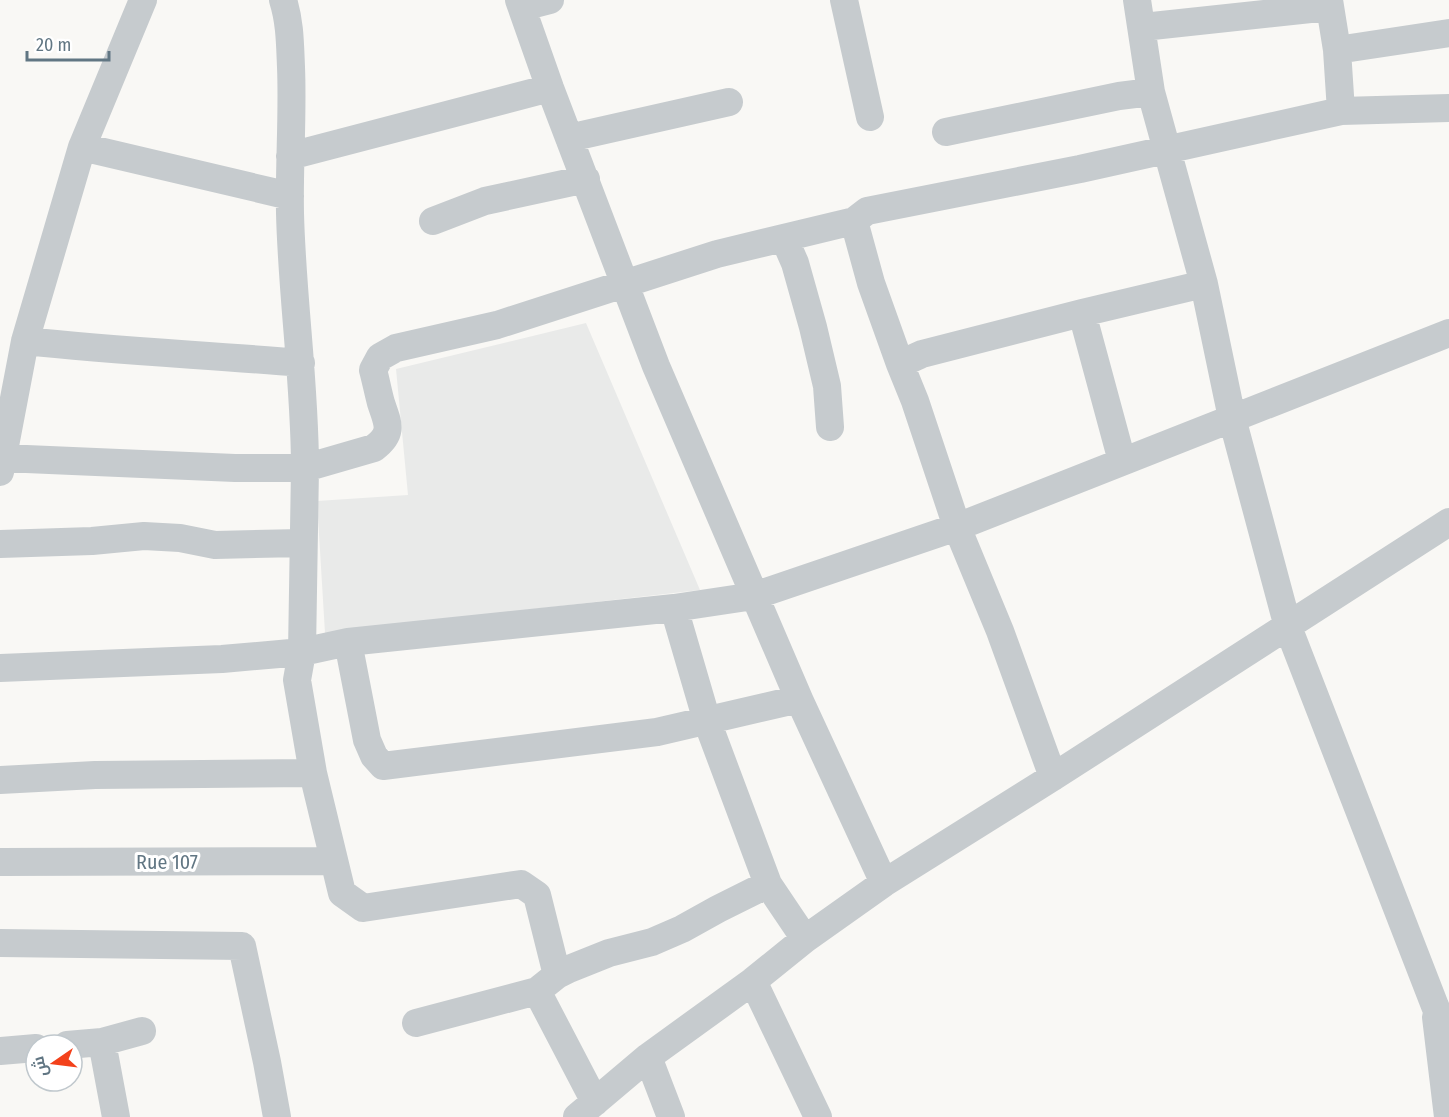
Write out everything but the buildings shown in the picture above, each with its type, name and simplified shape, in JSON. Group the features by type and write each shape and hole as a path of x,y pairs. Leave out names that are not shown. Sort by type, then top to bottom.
{"street":[{"path":"143,0 82,147 25,341 2,465 304,468 374,448 383,442 388,423 373,370 380,357 396,348 497,325 717,254 854,221 867,211 995,186 1341,111 1449,108"},
{"path":"283,0 289,20 293,102 290,195 301,363 304,468 302,652 297,680 333,861 342,893 363,908 520,884 537,895 547,983 588,1111 648,1057 753,981 805,939 884,883 1449,522"},
{"path":"550,0 521,3 550,88 624,284 656,366 754,596 884,883"},
{"path":"844,0 870,117"},
{"path":"1341,111 1337,50 1329,4 1140,14 1151,92 1204,284 1232,418 1288,627 1449,1037"},
{"path":"1337,50 1449,33"},
{"path":"290,156 550,88"},
{"path":"946,132 1119,96 1151,92"},
{"path":"569,138 729,102"},
{"path":"82,147 290,195"},
{"path":"433,221 485,201 586,179"},
{"path":"854,221 871,283 915,401 957,527 1000,631 1053,777"},
{"path":"784,238 795,262 815,336 827,386 830,427"},
{"path":"900,364 922,354 1204,284"},
{"path":"1082,313 1122,461"},
{"path":"0,668 222,659 302,652 348,642 674,608 754,596 957,527 1449,333"},
{"path":"25,341 106,350 188,353 301,363"},
{"path":"0,544 92,541 144,536 180,538 215,545 302,543"},
{"path":"674,608 707,721 768,884 805,939"},
{"path":"348,642 367,740 374,756 383,766 657,732 799,699"},
{"path":"0,780 95,775 314,773"},
{"name":"Rue 107","path":"0,862 333,861"},
{"path":"416,1023 547,983 609,953 652,942 768,884"},
{"path":"0,943 242,946 277,1117"},
{"path":"753,981 818,1117"},
{"path":"1435,1005 1448,1117"},
{"path":"84,1044 102,1042 142,1031"},
{"path":"102,1042 116,1117"},
{"path":"0,1051 24,1048"},
{"path":"648,1057 671,1117"}],"shaded area":[{"path":"586,323 700,590 325,633 317,501 408,495 396,369"}]}
